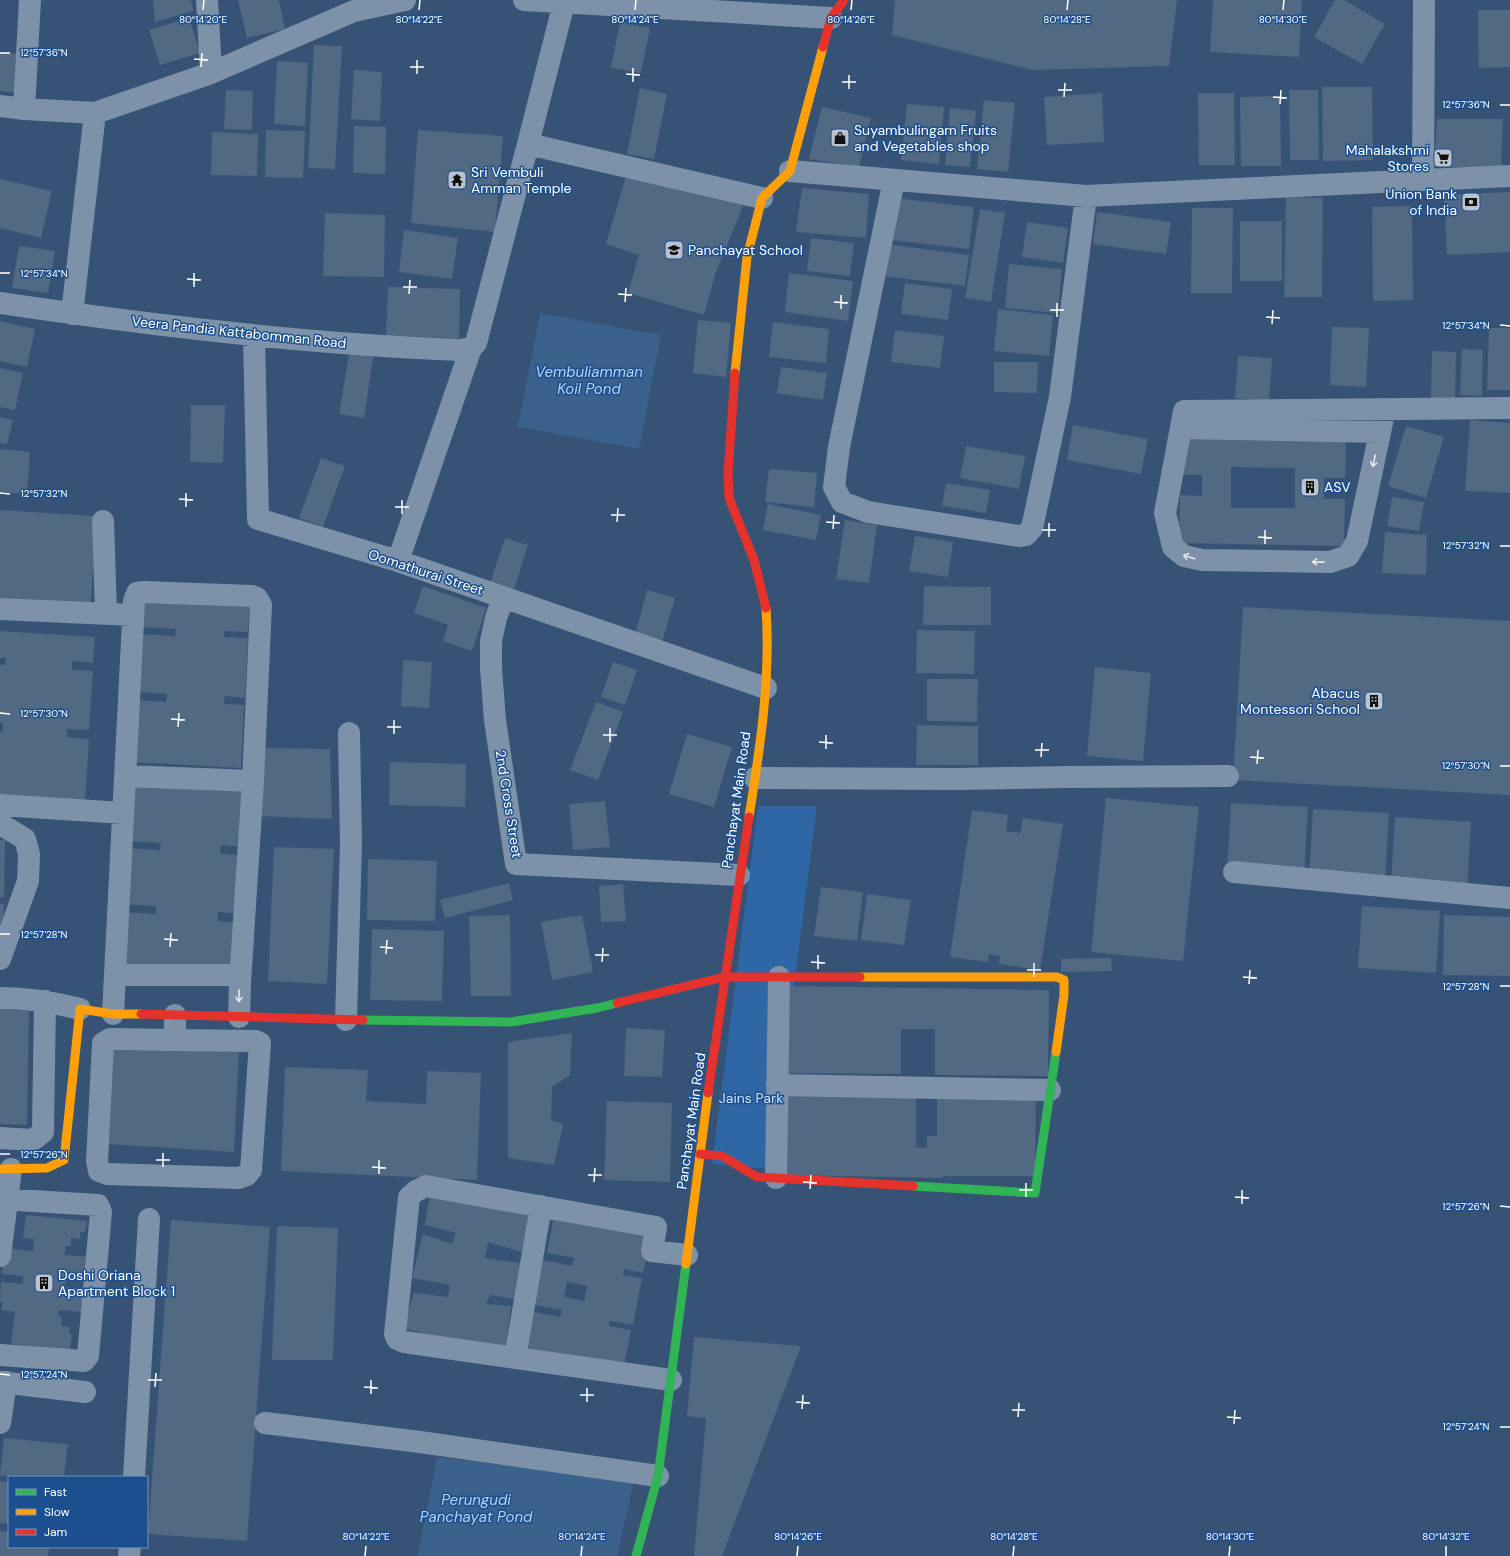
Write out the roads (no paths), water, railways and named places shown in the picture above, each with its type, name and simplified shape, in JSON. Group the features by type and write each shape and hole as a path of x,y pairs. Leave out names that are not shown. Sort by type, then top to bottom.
{"street":[{"path":"24,109 30,0"},
{"path":"207,0 212,74"},
{"path":"0,106 24,109 95,113 212,74 335,10 354,11 405,0"},
{"path":"524,0 831,18"},
{"path":"528,144 762,198 790,171 831,18 844,0"},
{"path":"1423,179 1424,0"},
{"path":"398,561 473,346 528,144 564,3"},
{"path":"72,314 95,113"},
{"path":"790,171 1086,196 1510,176"},
{"path":"894,180 839,447 834,487 842,502 868,512 1018,536 1026,534 1032,528 1060,396 1086,196"},
{"name":"Panchayat Main Road","path":"636,1556 658,1476 724,977 755,778 766,688 766,609 754,560 730,498 728,472 736,354 747,257 762,198"},
{"name":"Veera Pandia Kattabomman Road","path":"0,303 72,314 254,336 461,350 473,346"},
{"name":"Oomathurai Street","path":"254,336 258,519 398,561 766,688"},
{"path":"1182,420 1385,410 1510,408"},
{"path":"1182,420 1165,513 1173,547 1184,556 1202,560 1330,562 1348,556 1357,541 1385,410"},
{"path":"1182,420 1380,432"},
{"path":"103,521 106,613"},
{"path":"116,1014 115,975 133,615 134,600 137,593 144,592 252,596 257,598 261,605 253,781 240,975 239,1017"},
{"name":"2nd Cross Street","path":"503,598 496,618 491,641 490,669 495,720 516,864 739,875"},
{"path":"0,608 133,615"},
{"path":"346,1020 352,843 350,733"},
{"path":"125,776 253,781"},
{"path":"755,778 954,779 1228,776"},
{"path":"0,806 123,814"},
{"path":"0,824 25,839 29,854 28,881 0,959"},
{"path":"1234,872 1510,898"},
{"path":"115,975 240,975"},
{"path":"0,998 24,998 80,1009 116,1014 346,1020 511,1022 597,1008 724,977 1057,977 1064,980 1064,995 1035,1193 757,1177 722,1156 700,1154"},
{"path":"776,1178 779,977"},
{"path":"0,1138 33,1140 43,1132 45,1001"},
{"path":"0,1256 6,1169 47,1168 64,1160 80,1009"},
{"path":"175,1015 175,1040"},
{"path":"110,1039 175,1040 256,1041 260,1043 251,1170 247,1176 238,1178 192,1177 107,1174 98,1171 97,1161 103,1043 110,1039"},
{"path":"777,1085 1050,1090"},
{"path":"671,1380 404,1342 397,1339 395,1334 409,1197 416,1191 426,1186 656,1227 652,1252 687,1256"},
{"path":"0,1355 84,1361 88,1356 101,1212 98,1205 4,1200"},
{"path":"515,1358 541,1206"},
{"path":"134,1476 149,1219"},
{"path":"0,1424 3,1382 85,1392"},
{"path":"266,1423 420,1442 658,1476"}],"water":[{"name":"Vembuliamman Koil Pond","path":"540,313 661,335 639,449 518,427"},
{"name":"Perungudi Panchayat Pond","path":"437,1457 634,1481 617,1556 418,1556"}],"place":[{"name":"Suyambulingam Fruits and Vegetables shop","path":"840,138"},
{"name":"Mahalakshmi Stores","path":"1443,158"},
{"name":"Sri Vembuli Amman Temple","path":"457,180"},
{"name":"Union Bank of India","path":"1471,202"},
{"name":"Panchayat School","path":"674,250"},
{"name":"ASV","path":"1310,487"},
{"name":"Abacus Montessori School","path":"1374,701"},
{"name":"Doshi Oriana Apartment Block 1","path":"44,1283"}],"park label":[{"name":"Jains Park","path":"751,1098"}]}
